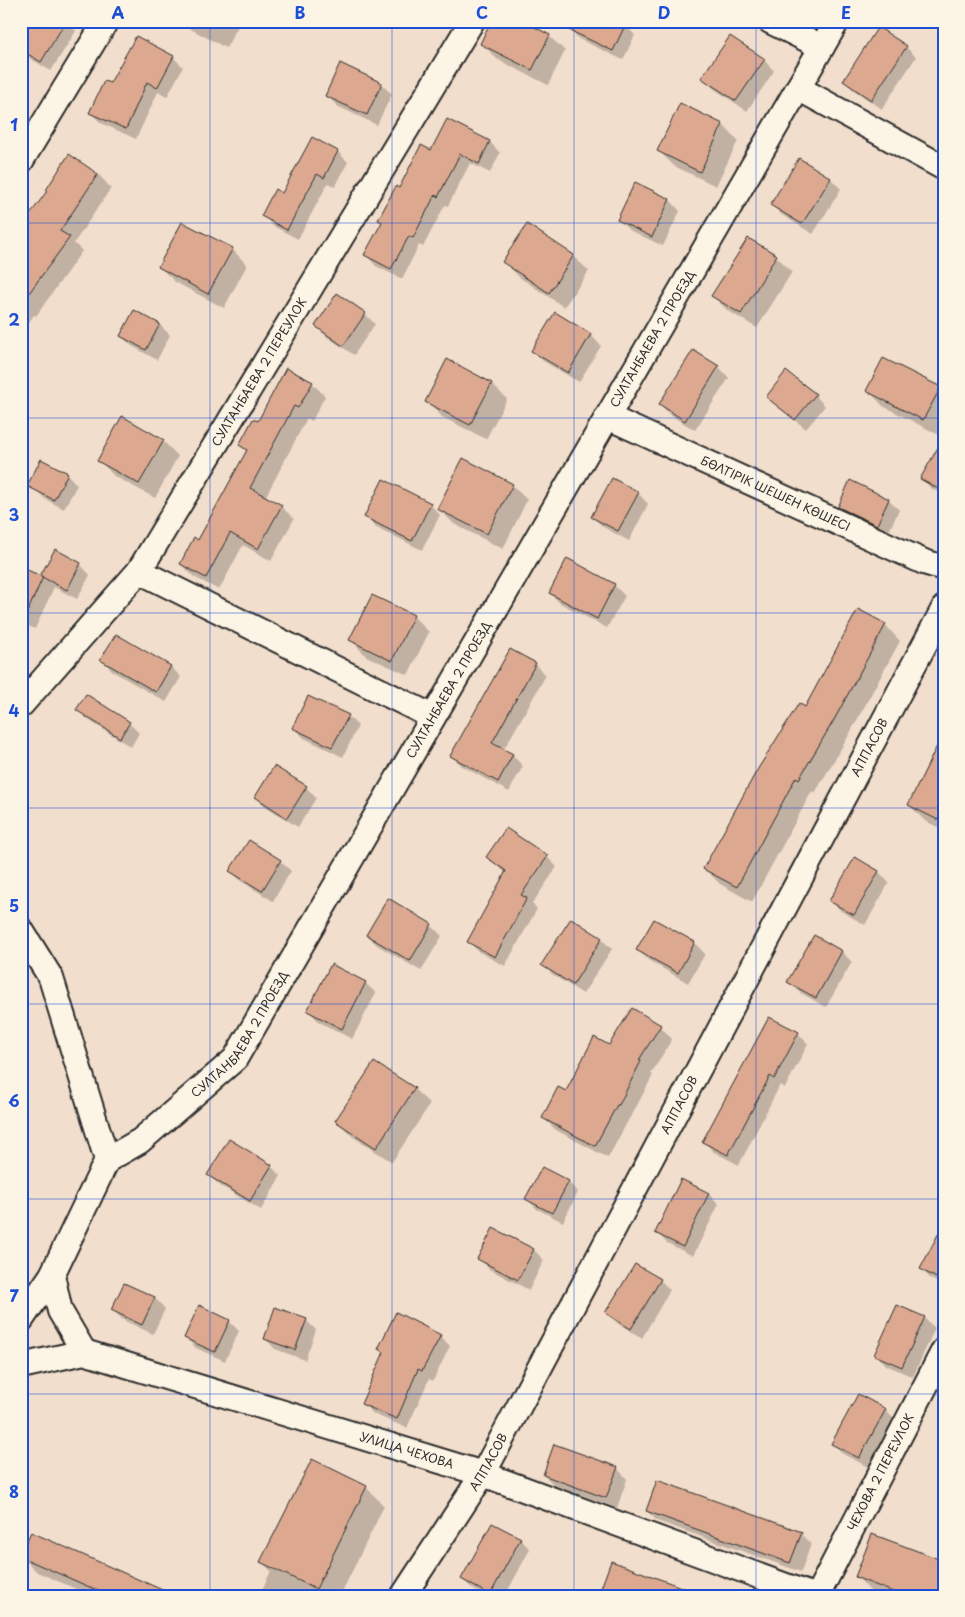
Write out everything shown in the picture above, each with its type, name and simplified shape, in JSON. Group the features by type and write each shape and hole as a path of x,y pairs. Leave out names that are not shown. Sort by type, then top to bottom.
{"street":[{"path":"21,161 106,21"},
{"name":"СУЛТАНБАЕВА 2 ПЕРЕУЛОК","path":"21,705 139,571 472,21"},
{"path":"770,21 822,46"},
{"name":"СУЛТАНБАЕВА 2 ПРОЕЗД","path":"107,1160 140,1141 235,1059 837,21"},
{"path":"798,88 944,168"},
{"name":"БӨЛТІРІК ШЕШЕН КӨШЕСІ","path":"608,417 924,562 944,568"},
{"path":"139,571 433,717"},
{"name":"АППАСОВ","path":"403,1596 483,1474 944,608"},
{"path":"21,930 51,978 107,1160 52,1275 21,1320"},
{"path":"52,1275 60,1310 84,1352"},
{"name":"ЧЕХОВА 2 ПЕРЕУЛОК","path":"817,1596 944,1350"},
{"name":"УЛИЦА ЧЕХОВА","path":"21,1366 84,1352 483,1474 813,1596"}],"building":[{"path":"21,21 66,21 41,62 21,50"},
{"path":"491,21 523,21 550,35 532,70 480,44"},
{"path":"550,21 627,21 613,51"},
{"path":"878,27 907,46 871,100 843,81"},
{"path":"136,36 174,56 157,88 147,82 126,129 89,113 104,81 110,83"},
{"path":"730,36 765,59 736,101 701,78"},
{"path":"340,63 382,83 367,115 325,96"},
{"path":"680,103 723,124 700,172 657,151"},
{"path":"447,119 490,141 479,164 460,154 438,197 435,195 413,238 409,236 391,269 364,255 382,222 378,220 396,186 399,188 421,145 431,150"},
{"path":"312,137 338,151 324,178 317,174 287,230 261,216 275,189 282,193"},
{"path":"69,154 98,174 60,231 70,237 21,304 21,227 47,191"},
{"path":"799,158 831,178 802,224 770,205"},
{"path":"635,182 670,199 652,237 617,220"},
{"path":"182,222 233,248 208,294 158,267"},
{"path":"527,224 574,255 549,293 502,262"},
{"path":"748,238 777,255 741,314 711,296"},
{"path":"337,293 366,313 343,346 315,326"},
{"path":"134,310 160,324 146,350 120,336"},
{"path":"555,312 591,334 568,373 531,351"},
{"path":"693,350 719,366 685,421 659,404"},
{"path":"883,358 941,387 923,420 866,391"},
{"path":"447,359 492,383 470,425 425,402"},
{"path":"286,368 313,382 298,408 294,406 250,488 282,505 258,549 230,533 206,578 180,564 194,537 198,540 247,450 239,445 253,419 258,421"},
{"path":"786,371 816,394 795,420 766,397"},
{"path":"122,416 164,440 139,484 97,461"},
{"path":"944,437 944,492 920,479"},
{"path":"463,458 513,484 487,534 437,509"},
{"path":"41,459 68,473 54,500 27,486"},
{"path":"612,478 639,492 618,531 591,517"},
{"path":"383,479 431,503 412,541 364,517"},
{"path":"850,480 889,499 877,525 838,507"},
{"path":"55,549 81,563 67,590 40,576"},
{"path":"567,558 615,584 597,619 549,593"},
{"path":"21,567 43,577 21,626"},
{"path":"372,595 414,615 392,661 349,640"},
{"path":"858,609 886,624 834,720 799,779 796,777 737,887 703,869 756,772 799,703 805,707"},
{"path":"116,634 171,666 156,692 100,660"},
{"path":"510,649 536,663 492,743 513,754 498,782 450,756"},
{"path":"86,694 130,722 120,738 76,710"},
{"path":"308,696 349,715 332,747 292,728"},
{"path":"944,732 944,808 938,820 908,805"},
{"path":"274,766 307,786 287,818 255,797"},
{"path":"506,828 548,856 521,895 527,898 495,957 467,942 506,871 486,857"},
{"path":"249,840 281,860 262,891 229,871"},
{"path":"855,857 879,871 854,915 829,901"},
{"path":"388,898 432,924 410,961 366,935"},
{"path":"571,918 602,938 573,985 541,965"},
{"path":"654,919 695,942 678,973 636,950"},
{"path":"814,935 842,951 816,998 787,982"},
{"path":"331,964 366,982 342,1029 307,1011"},
{"path":"632,1008 661,1025 639,1060 641,1061 619,1105 617,1105 595,1146 542,1118 558,1087 566,1091 594,1037 609,1045"},
{"path":"769,1017 799,1032 774,1079 770,1076 728,1155 702,1142"},
{"path":"374,1062 415,1088 376,1148 335,1121"},
{"path":"229,1139 272,1165 250,1201 207,1175"},
{"path":"542,1167 569,1181 552,1213 525,1199"},
{"path":"681,1179 709,1193 683,1247 655,1233"},
{"path":"944,1223 944,1282 920,1269"},
{"path":"493,1228 534,1249 518,1280 477,1259"},
{"path":"635,1264 661,1279 631,1329 605,1313"},
{"path":"124,1283 155,1297 142,1325 111,1310"},
{"path":"199,1305 230,1320 215,1352 184,1338"},
{"path":"897,1305 925,1317 902,1367 874,1355"},
{"path":"275,1307 307,1319 295,1350 264,1339"},
{"path":"396,1312 441,1335 422,1371 418,1369 397,1419 361,1404 384,1352 378,1349"},
{"path":"858,1394 886,1409 859,1458 831,1444"},
{"path":"554,1444 618,1467 606,1498 543,1475"},
{"path":"312,1459 367,1486 316,1589 260,1562"},
{"path":"657,1480 802,1532 790,1563 646,1511"},
{"path":"492,1523 521,1538 490,1595 461,1579"},
{"path":"31,1532 176,1596 110,1596 21,1557"},
{"path":"872,1534 944,1561 944,1596 903,1596 855,1577"},
{"path":"611,1561 700,1594 700,1596 612,1596 600,1591"}]}
